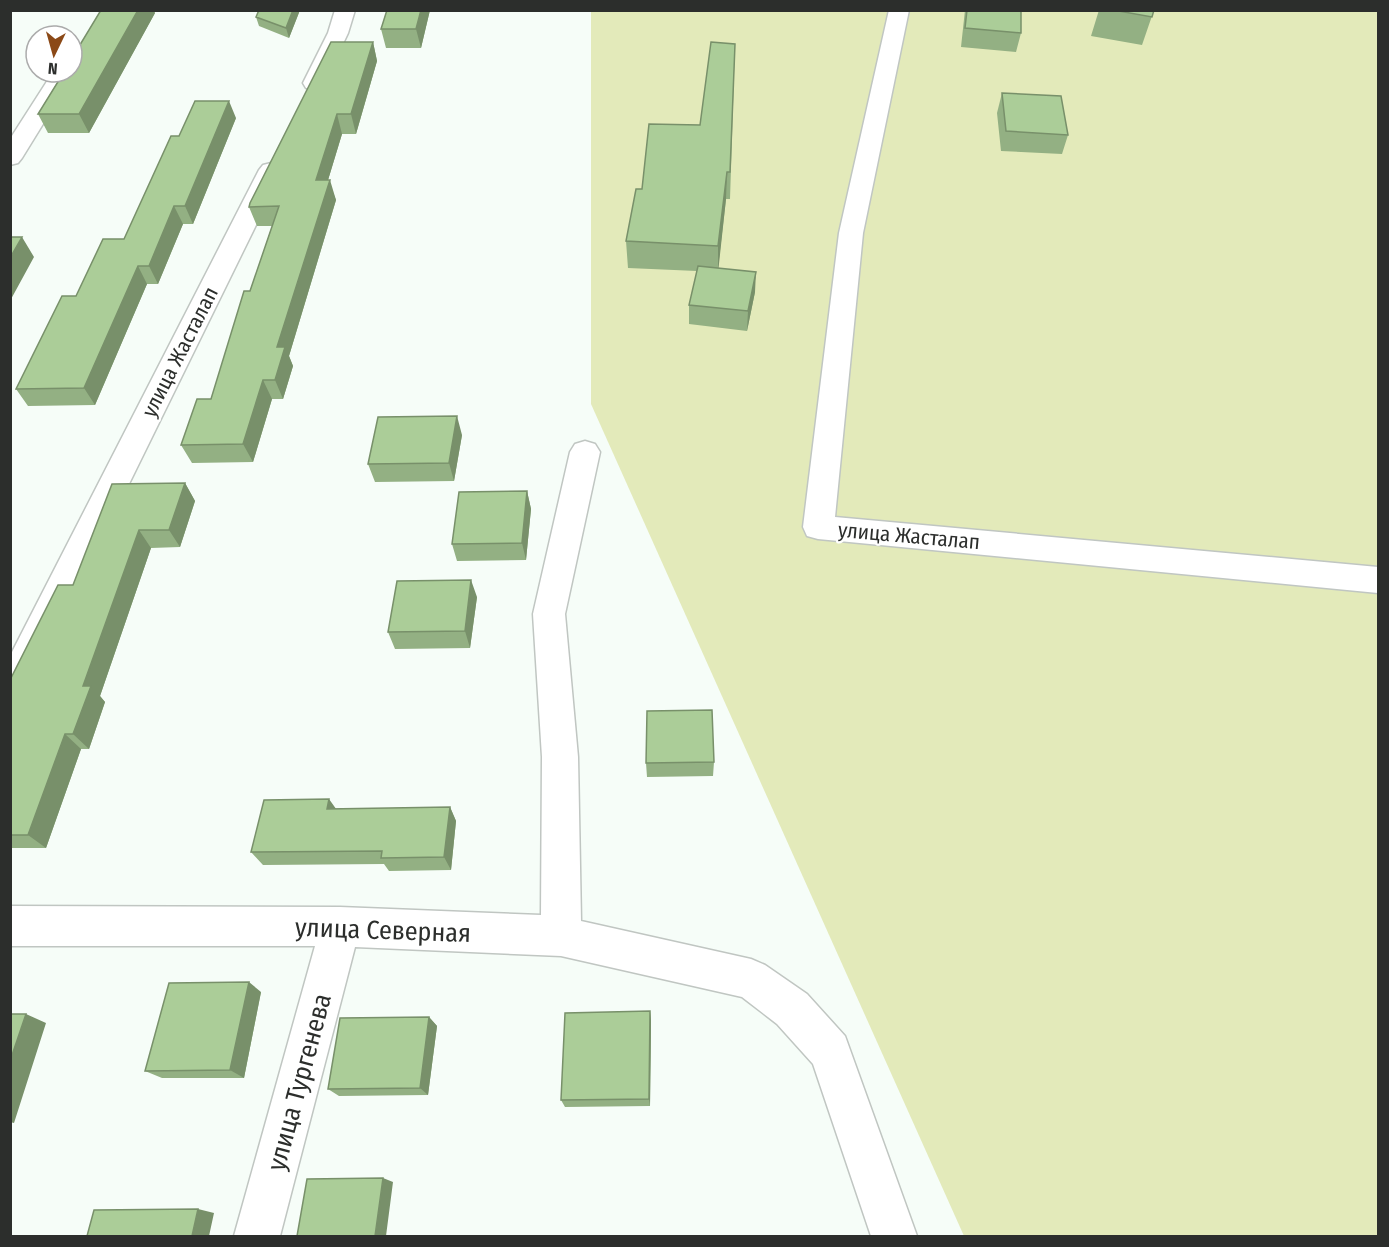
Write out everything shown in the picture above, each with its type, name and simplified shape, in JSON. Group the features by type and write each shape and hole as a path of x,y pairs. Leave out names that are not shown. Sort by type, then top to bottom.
{"street":[{"path":"303,106 338,33 345,10"},
{"name":"улица Жасталап","path":"899,10 851,233 818,527 1378,580"},
{"path":"10,158 56,84"},
{"name":"улица Жасталап","path":"10,691 282,148"},
{"path":"561,936 560,757 549,614 585,452"},
{"name":"улица Северная","path":"10,926 340,927 561,936 751,979 792,1009 830,1052 894,1236"},
{"name":"улица Тургенева","path":"257,1236 340,927"}],"green space":[{"path":"591,11 1378,11 1378,1236 964,1236 591,404"}],"building":[{"path":"101,10 138,10 79,114 38,114 57,84 84,84 84,38"},
{"path":"259,10 293,10 286,28 256,17"},
{"path":"387,10 421,10 416,29 381,29"},
{"path":"967,10 1021,10 1021,33 965,28"},
{"path":"1113,10 1154,10 1152,17"},
{"path":"331,42 373,42 351,114 337,114 316,180 330,180 277,347 285,347 275,380 263,380 243,444 181,445 197,399 211,399 244,291 250,291 279,206 249,207 250,203"},
{"path":"711,42 735,44 730,172 727,172 718,246 626,241 636,189 642,189 649,124 700,125"},
{"path":"1002,93 1061,96 1068,135 1006,131"},
{"path":"195,101 229,101 185,206 174,206 149,266 138,266 84,388 16,389 62,296 76,296 103,239 124,239 171,136 179,136"},
{"path":"10,237 22,237 10,258"},
{"path":"698,266 756,272 748,311 689,305"},
{"path":"457,416 449,463 368,464 378,417"},
{"path":"185,483 169,530 139,530 83,686 91,686 73,734 65,734 28,835 10,835 10,680 58,585 73,585 112,484"},
{"path":"527,491 522,543 452,544 459,492"},
{"path":"471,580 465,631 388,632 397,581"},
{"path":"712,710 714,762 646,763 647,711"},
{"path":"329,799 327,809 450,807 444,857 381,858 382,851 251,852 264,800"},
{"path":"249,982 230,1070 145,1071 169,983"},
{"path":"650,1011 649,1099 561,1100 565,1013"},
{"path":"10,1014 26,1014 10,1061"},
{"path":"429,1017 420,1088 328,1089 340,1018"},
{"path":"383,1178 375,1236 297,1236 307,1179"},
{"path":"198,1209 192,1236 87,1236 94,1210"}]}
